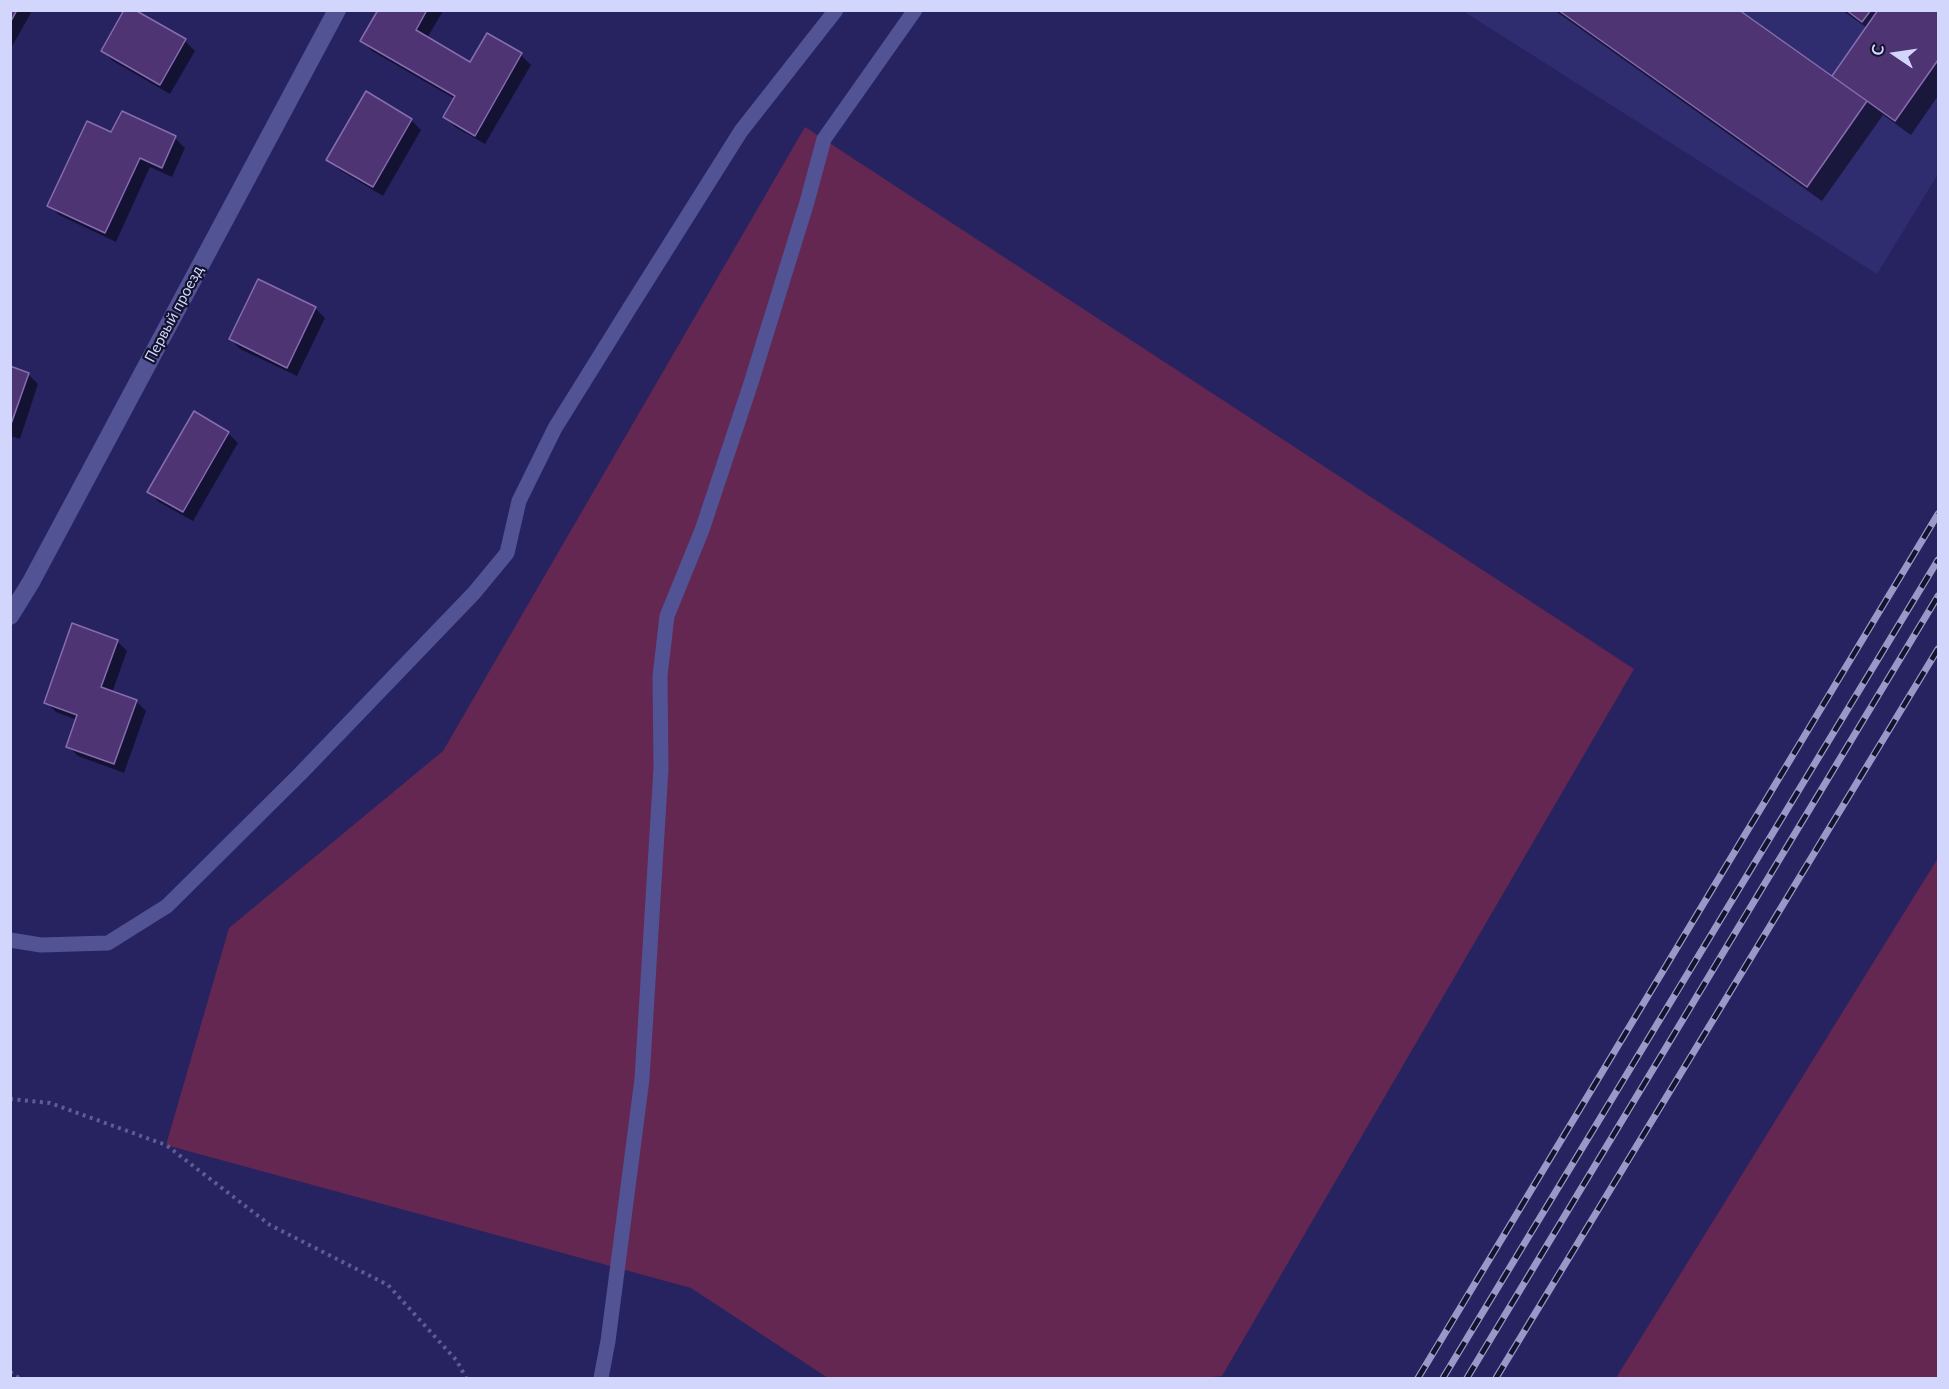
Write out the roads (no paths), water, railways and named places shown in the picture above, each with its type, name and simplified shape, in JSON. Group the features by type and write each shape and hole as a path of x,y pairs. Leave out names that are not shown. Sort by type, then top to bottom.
{"street":[{"name":"Первый проезд","path":"10,616 31,582 337,10"}],"lane":[{"path":"10,940 41,945 108,943 167,906 301,773 474,593 507,552 519,501 555,428 741,131 836,10"},
{"path":"601,1378 608,1341 642,1079 661,768 660,676 667,616 702,530 751,383 824,140 915,10"}],"railway":[{"path":"1418,1378 1938,514"},
{"path":"1443,1378 1938,560"},
{"path":"1467,1378 1938,596"},
{"path":"1496,1378 1938,649"}]}
